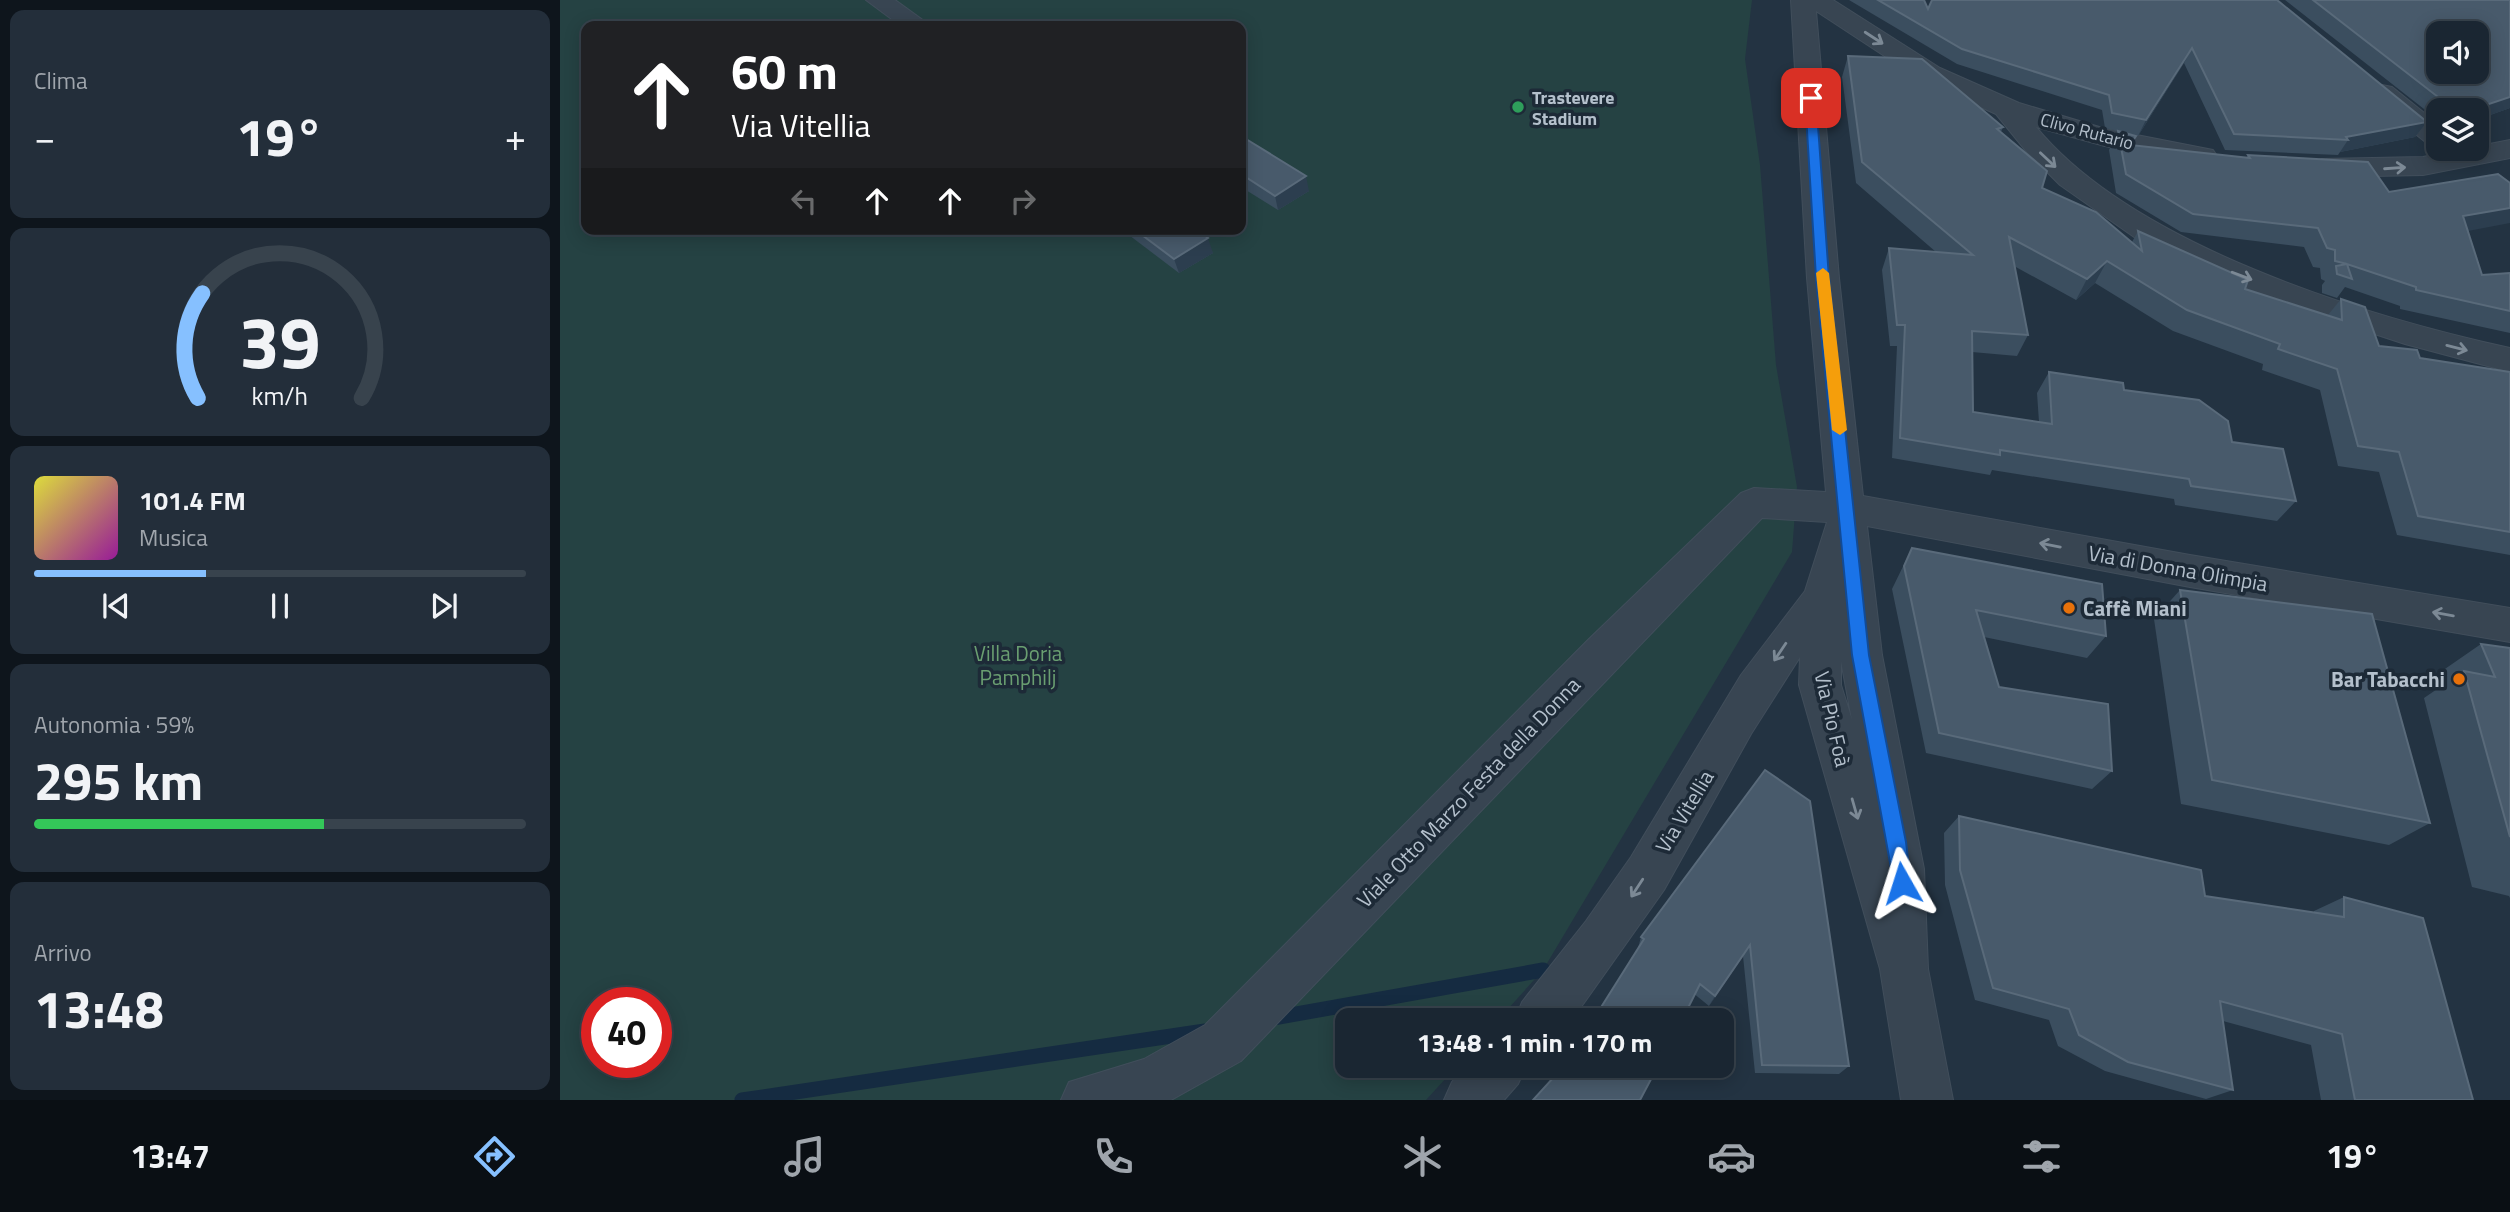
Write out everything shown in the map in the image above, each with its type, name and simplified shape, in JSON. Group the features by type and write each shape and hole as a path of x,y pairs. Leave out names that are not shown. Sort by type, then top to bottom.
{"street":[{"path":"878,0 910,21"},
{"path":"1803,0 1823,278 1847,508"},
{"name":"Clivo Rutario","path":"1817,0 1930,73 2005,107 2043,121 2125,142 2228,159"},
{"path":"2362,78 2426,129"},
{"path":"2005,107 2035,148 2068,178 2142,228 2195,256 2250,279 2370,322 2510,360"},
{"path":"2489,151 2510,149"},
{"path":"2297,166 2383,169 2426,160"},
{"path":"2466,161 2489,180"},
{"name":"Viale Otto Marzo Festa della Donna","path":"1087,1100 1174,1074 1223,1043 1603,653 1754,503 1847,508"},
{"name":"Via Pio Foà","path":"1847,508 1840,600 1820,685 1904,969 1927,1100"},
{"name":"Via di Donna Olimpia","path":"1847,508 2510,625"},
{"name":"Via Vitellia","path":"1549,1008 1582,969 1632,897 1777,656 1840,600"},
{"path":"1470,1100 1489,1078"}],"green space":[{"name":"Villa Doria Pamphilj","path":"560,0 1752,0 1745,59 1760,165 1776,365 1797,487 1792,552 1543,970 1509,1008 1335,1008 1335,1078 1446,1078 1426,1100 560,1100"}],"building":[{"path":"1878,0 1924,0 1928,9 1932,0 2277,0 2426,122 2346,137 2348,140 2234,134 2192,48 2146,120 2112,113 2109,95 1962,49"},
{"path":"2313,0 2510,0 2510,97 2489,104 2489,98 2439,98"},
{"path":"1848,56 1922,59 2003,127 1997,129 2047,171 2042,188 2096,212 2142,251 2138,231 2248,280 2245,289 2342,320 2341,299 2365,307 2379,346 2417,350 2420,358 2510,372 2510,532 2418,516 2399,452 2358,446 2337,369 2278,349 2280,344 2187,310 2107,261 2087,279 2009,237 2028,335 1972,331 1973,412 2052,424 2049,372 2123,383 2124,390 2199,400 2228,421 2232,442 2283,449 2296,501 2191,486 2189,479 2000,450 2000,455 1900,438 1905,325 1897,325 1889,248 1973,255 1862,162"},
{"path":"2118,131 2136,136 2130,145 2250,158 2248,155 2368,162 2389,192 2498,174 2510,183 2510,208 2463,216 2482,275 2510,273 2510,311 2416,290 2416,287 2335,261 2335,250 2327,248 2318,228 2193,214 2126,174"},
{"path":"1246,139 1306,176 1275,196 1246,177"},
{"path":"1142,235 1204,235 1208,238 1174,259"},
{"path":"2347,264 2352,279 2337,274 2336,266"},
{"path":"1912,548 2102,584 2106,636 1976,610 1999,687 2108,704 2112,771 1939,733 1904,566"},
{"path":"2180,590 2372,614 2430,823 2212,780"},
{"path":"2481,644 2510,648 2510,837 2464,671 2495,677"},
{"path":"1765,770 1810,801 1849,1066 1762,1065 1750,945 1715,996 1700,984 1688,1008 1601,1008 1644,939 1641,937"},
{"path":"1959,816 2201,870 2205,896 2344,917 2344,897 2423,918 2473,1100 2355,1100 2342,1034 2220,1001 2233,1090 2128,1062 2079,1035 2069,1009 1993,988 1960,870"},
{"path":"1553,1078 1652,1078 1640,1100 1533,1100"}],"waterway":[{"path":"1268,1019 1543,970"},
{"path":"742,1100 1205,1031"}],"slow traffic":[{"path":"1823,273 1840,430"}],"place":[{"name":"Trastevere Stadium","path":"1518,107"},
{"name":"Caffè Miani","path":"2069,608"},
{"name":"Bar Tabacchi","path":"2459,679"}],"route":[{"path":"1811,98 1823,278 1861,655 1897,842 1902,883"}]}
